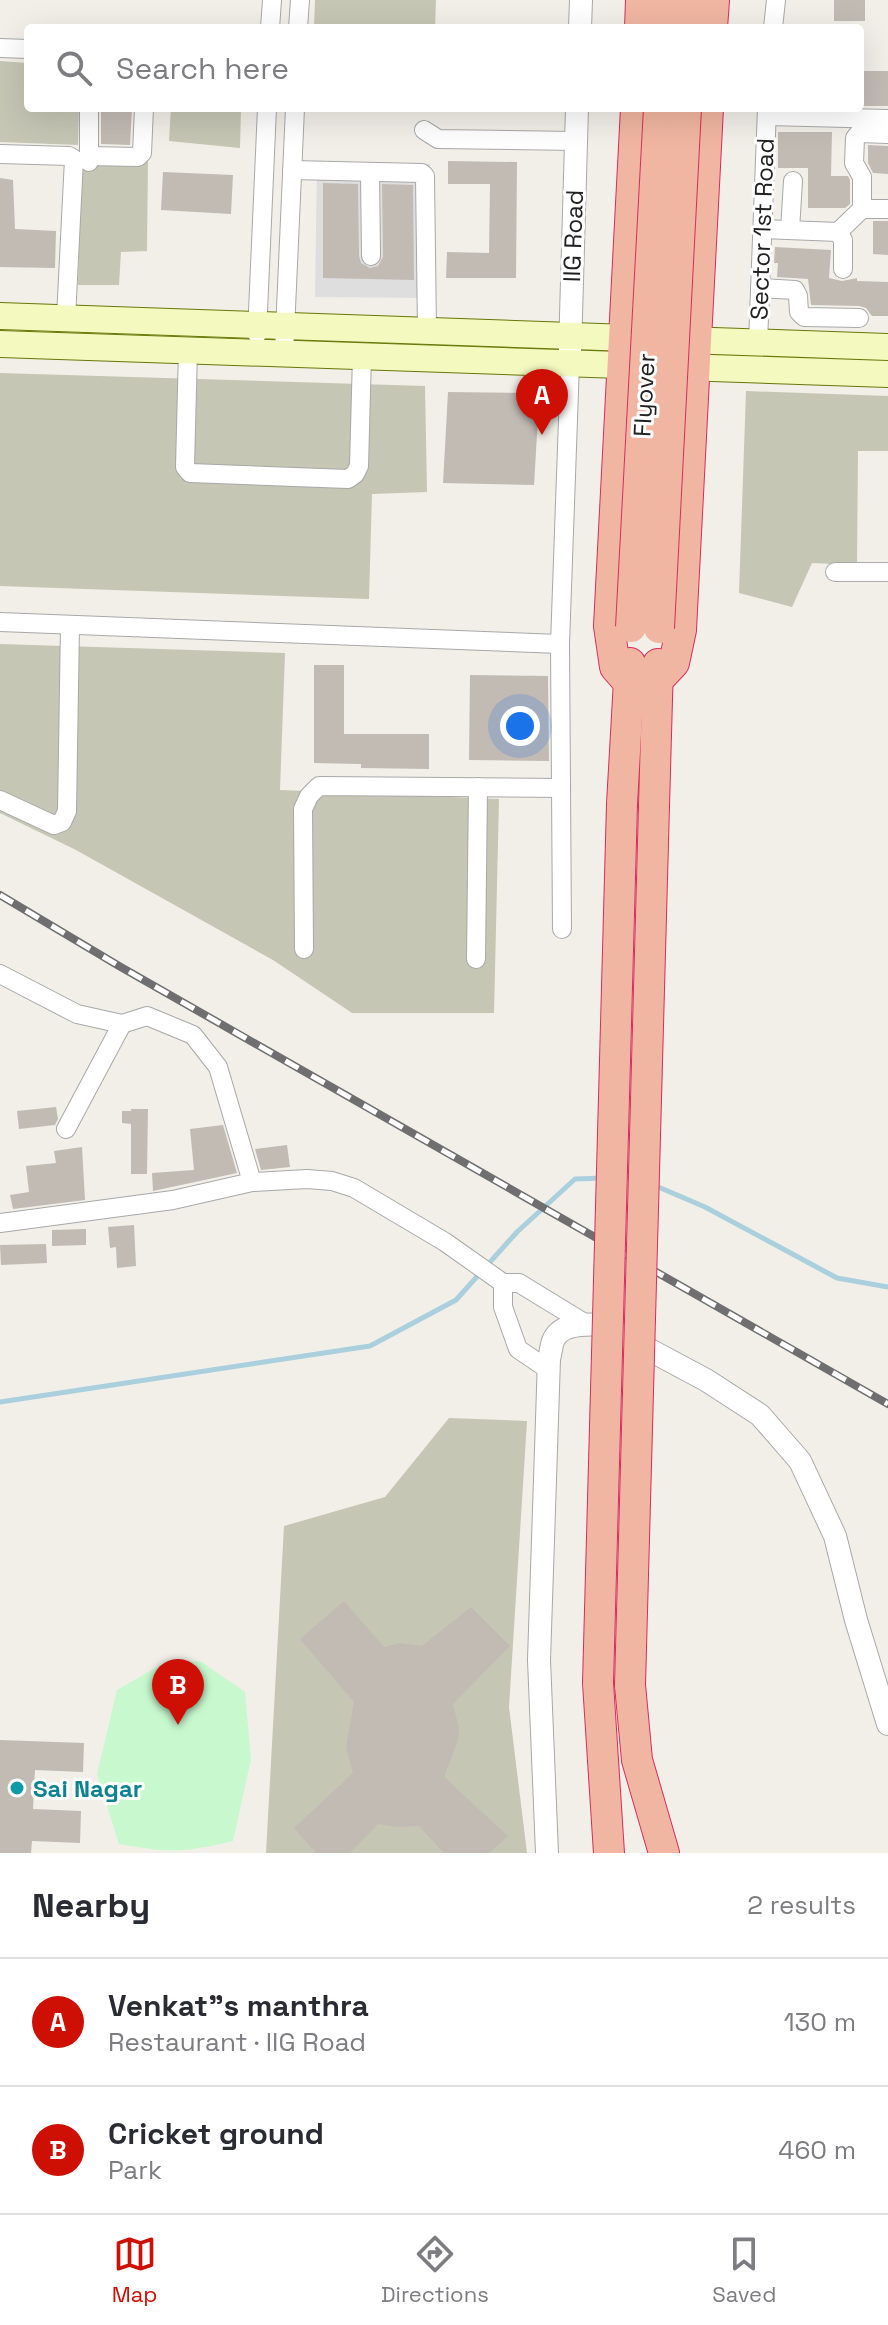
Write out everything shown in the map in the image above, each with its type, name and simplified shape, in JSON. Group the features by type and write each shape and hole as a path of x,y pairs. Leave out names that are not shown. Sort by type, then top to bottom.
{"highway":[{"path":"640,24 641,0"},
{"path":"663,24 665,0"},
{"path":"691,24 692,0"},
{"path":"712,24 714,0"},
{"path":"636,112 609,626 615,667 643,682"},
{"name":"Flyover","path":"643,682 659,112"},
{"name":"Flyover","path":"645,628 686,112"},
{"path":"609,1853 598,1683 622,804 643,682 674,663 681,630 708,112"},
{"path":"643,682 654,806 630,1685 637,1760 664,1853"}],"main road":[{"path":"0,316 571,336 623,352"},
{"path":"695,354 758,343 888,347"},
{"path":"0,344 570,363 623,352 695,354 888,374"}],"street":[{"path":"270,24 272,0"},
{"path":"298,24 300,0"},
{"path":"580,24 581,0"},
{"path":"773,24 776,0"},
{"path":"0,48 24,49"},
{"path":"89,112 89,159 138,157 142,153 144,112"},
{"path":"256,352 267,112"},
{"path":"284,353 295,112"},
{"name":"IIG Road","path":"570,363 577,112"},
{"name":"Sector 1st Road","path":"758,343 767,112 888,119"},
{"path":"424,130 438,139 576,141"},
{"path":"862,209 862,177 854,163 855,138 859,133 888,134"},
{"path":"0,154 69,156 74,159 66,318"},
{"path":"292,170 422,173 425,176 427,331"},
{"path":"370,172 371,256"},
{"path":"790,230 793,181"},
{"path":"838,232 862,209 888,209"},
{"path":"762,229 838,232"},
{"path":"838,232 843,240 843,269"},
{"path":"772,261 771,278 778,280 783,289"},
{"path":"760,288 795,290 799,312 804,317 859,318"},
{"path":"188,350 185,467 190,473 348,479 359,466 362,356"},
{"path":"562,929 560,644 570,363"},
{"path":"835,572 888,572"},
{"path":"0,622 560,644"},
{"path":"0,800 54,825 62,822 67,811 70,625"},
{"path":"304,949 303,809 309,796 319,786 561,788"},
{"path":"476,959 478,787"},
{"path":"0,974 77,1014 122,1024 147,1016 193,1035 218,1067 252,1182"},
{"path":"66,1129 122,1024"},
{"path":"0,1223 173,1200 252,1182 332,1181 354,1188 445,1242 501,1281 519,1283 586,1324"},
{"path":"501,1281 503,1307 518,1349 549,1370"},
{"path":"547,1853 539,1660 549,1370 554,1338 566,1328 603,1325 706,1380 760,1415 800,1461 835,1536 856,1620 888,1724"}],"shaded area":[{"path":"315,0 436,0 435,24 314,24"},
{"path":"0,61 24,63 24,112 79,112 78,145 0,142"},
{"path":"171,112 241,112 240,148 169,141"},
{"path":"81,158 148,160 147,251 121,252 119,285 78,285"},
{"path":"317,164 430,164 431,298 315,297"},
{"path":"0,373 425,386 427,492 372,494 369,599 0,586"},
{"path":"746,391 888,396 888,451 858,451 857,565 812,563 792,607 739,593"},
{"path":"0,644 285,653 280,790 499,799 494,1013 352,1013 273,960 76,850 0,813"},
{"path":"449,1418 527,1421 509,1707 527,1853 266,1853 284,1526 385,1497"}],"green space":[{"path":"200,1661 245,1692 251,1759 233,1841 176,1850 119,1844 97,1774 117,1690 164,1663"}],"building":[{"path":"834,0 865,0 865,21 834,21"},
{"path":"864,71 888,71 888,106 864,106"},
{"path":"101,112 132,112 130,145 101,144"},
{"path":"778,132 832,132 831,176 848,176 850,204 845,208 808,208 808,168 778,168"},
{"path":"868,145 888,146 888,174 873,173 868,163"},
{"path":"448,161 517,162 516,278 446,278 447,252 489,253 490,184 448,184"},
{"path":"163,172 233,175 231,214 161,210"},
{"path":"0,178 13,180 15,229 56,231 55,268 0,267"},
{"path":"323,183 358,184 359,256 361,263 370,268 378,266 383,257 382,184 413,185 414,280 323,278"},
{"path":"873,221 888,221 888,255 873,254"},
{"path":"775,247 831,250 829,278 888,282 888,316 872,316 866,308 859,306 811,305 808,279 777,277"},
{"path":"448,392 530,393 539,401 534,485 443,483"},
{"path":"314,665 344,665 344,734 429,734 429,769 361,768 361,764 314,763"},
{"path":"470,675 548,676 549,761 469,760"},
{"path":"56,1107 58,1119 55,1125 19,1129 17,1111"},
{"path":"148,1109 147,1174 131,1174 131,1124 122,1123 122,1111"},
{"path":"223,1125 237,1173 153,1191 152,1173 194,1170 190,1129"},
{"path":"287,1145 290,1167 261,1170 255,1149"},
{"path":"82,1147 85,1200 13,1209 10,1195 29,1192 26,1166 56,1163 54,1151"},
{"path":"134,1225 136,1266 117,1268 116,1247 110,1248 108,1227"},
{"path":"86,1229 86,1245 52,1246 52,1230"},
{"path":"46,1244 47,1263 1,1265 0,1245"},
{"path":"344,1601 384,1647 399,1643 422,1646 471,1607 510,1646 453,1704 459,1728 458,1740 444,1777 508,1836 489,1853 444,1853 419,1826 378,1824 350,1853 316,1853 294,1828 353,1773 346,1747 354,1702 300,1639"},
{"name":"Sai Nagar","path":"0,1740 84,1743 83,1772 35,1770 33,1809 81,1811 80,1843 32,1841 31,1853 0,1853"}],"waterway":[{"path":"0,1402 370,1346 456,1300 517,1232 575,1179 604,1178"},
{"path":"656,1186 705,1207 837,1278 888,1287"}],"railway":[{"path":"0,895 119,966 888,1404"}],"place":[{"name":"Venkat\"s manthra","path":"542,435"},
{"name":"Cricket ground","path":"178,1725"},
{"name":"Sai Nagar","path":"17,1788"}]}
